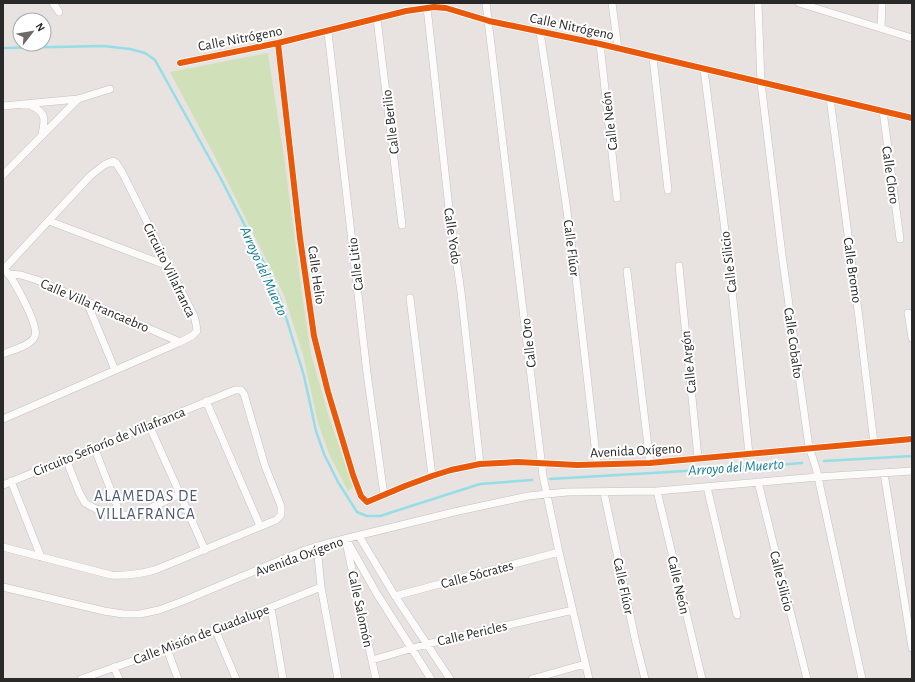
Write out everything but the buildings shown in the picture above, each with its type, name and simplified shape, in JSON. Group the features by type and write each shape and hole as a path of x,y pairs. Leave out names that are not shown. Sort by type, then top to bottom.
{"street":[{"path":"53,3 59,12"},
{"name":"Calle Oro","path":"486,3 546,493 589,679"},
{"path":"612,3 618,49"},
{"name":"Calle Cobalto","path":"758,3 761,83 783,263 809,447 814,459 862,679"},
{"path":"799,3 912,38"},
{"path":"881,28 882,3"},
{"name":"Calle Nitrógeno","path":"180,63 328,32 427,7 446,8 489,21 600,44 653,58 912,118"},
{"name":"Calle Yodo","path":"427,7 450,218 461,292 480,464"},
{"name":"Calle Berilio","path":"377,19 402,225"},
{"name":"Calle Litio","path":"328,32 367,373 384,495"},
{"name":"Calle Flúor","path":"540,32 574,264 597,464"},
{"name":"Calle Helio","path":"278,43 300,238 314,336 324,379 353,475 361,496 367,502"},
{"name":"Calle Neón","path":"600,44 617,198"},
{"path":"653,58 668,190"},
{"name":"Calle Silicio","path":"704,70 729,261 749,454"},
{"path":"3,106 78,99 110,89"},
{"name":"Calle Bromo","path":"830,98 874,443"},
{"path":"3,175 78,99"},
{"path":"30,104 41,111 43,116 42,136"},
{"name":"Calle Cloro","path":"883,111 900,239"},
{"name":"Circuito Villafranca","path":"3,419 180,342 197,332 196,324 124,174 113,161 98,169 49,220 5,271"},
{"path":"49,220 168,266"},
{"name":"Calle Argón","path":"679,266 698,458"},
{"path":"3,354 26,344 35,336 36,330 31,316 5,271"},
{"name":"Calle Villa Francaebro","path":"5,271 28,277 86,300 180,342"},
{"path":"627,271 650,463"},
{"path":"410,298 432,476"},
{"path":"86,300 116,370"},
{"path":"908,313 912,338"},
{"name":"Circuito Señorío de Villafranca","path":"3,485 235,390 241,390 244,394 265,466 282,512 280,517 260,526 205,550 139,575 111,576 3,547"},
{"path":"206,402 260,526"},
{"path":"149,425 205,550"},
{"name":"Avenida Oxígeno","path":"367,502 432,476 451,470 480,464 518,462 577,465 650,463 809,447 912,439"},
{"path":"94,447 120,514"},
{"path":"66,459 85,503 96,509 129,516 136,515 180,494"},
{"name":"Avenida Oxígeno","path":"3,587 123,614 140,614 159,610 183,602 317,546 454,512 528,496 546,493 657,491 818,477 912,471"},
{"path":"884,473 912,648"},
{"path":"11,481 41,557"},
{"name":"Calle Silicio","path":"758,482 806,679"},
{"path":"707,487 737,615"},
{"name":"Calle Neón","path":"657,491 702,679"},
{"name":"Calle Flúor","path":"604,492 634,635 645,679"},
{"path":"359,536 395,596 450,679"},
{"path":"346,539 377,594 431,679"},
{"name":"Calle Salomón","path":"346,539 376,679"},
{"path":"317,546 320,587 338,679"},
{"name":"Calle Sócrates","path":"395,596 559,552"},
{"name":"Calle Misión de Guadalupe","path":"81,679 167,649 320,587"},
{"path":"271,608 283,679"},
{"name":"Calle Pericles","path":"372,660 410,648 573,610"},
{"path":"215,629 236,679"},
{"path":"167,649 178,679"},
{"path":"532,679 585,664"},
{"path":"114,667 118,679"}],"green space":[{"path":"268,53 311,354 329,417 353,487 348,491 329,454 318,423 303,355 284,295 216,159 170,72"}],"waterway":[{"name":"Arroyo del Muerto","path":"3,48 103,46 130,49 145,53 155,60 221,179 263,261 281,301 304,376 316,431 324,454 338,482 357,512 367,516 380,516 480,484 532,480"},
{"name":"Arroyo del Muerto","path":"824,461 912,456"},
{"name":"Arroyo del Muerto","path":"550,479 802,463"}],"cycle path":[{"path":"180,63 278,43 406,11 434,7 446,8 489,21 600,44 912,118"},
{"path":"278,43 300,238 314,336 328,392 353,475 361,496 367,502 432,476 451,470 480,464 518,462 577,465 650,463 912,439"}],"district":[{"name":"ALAMEDAS DE VILLAFRANCA","path":"146,504"}]}
